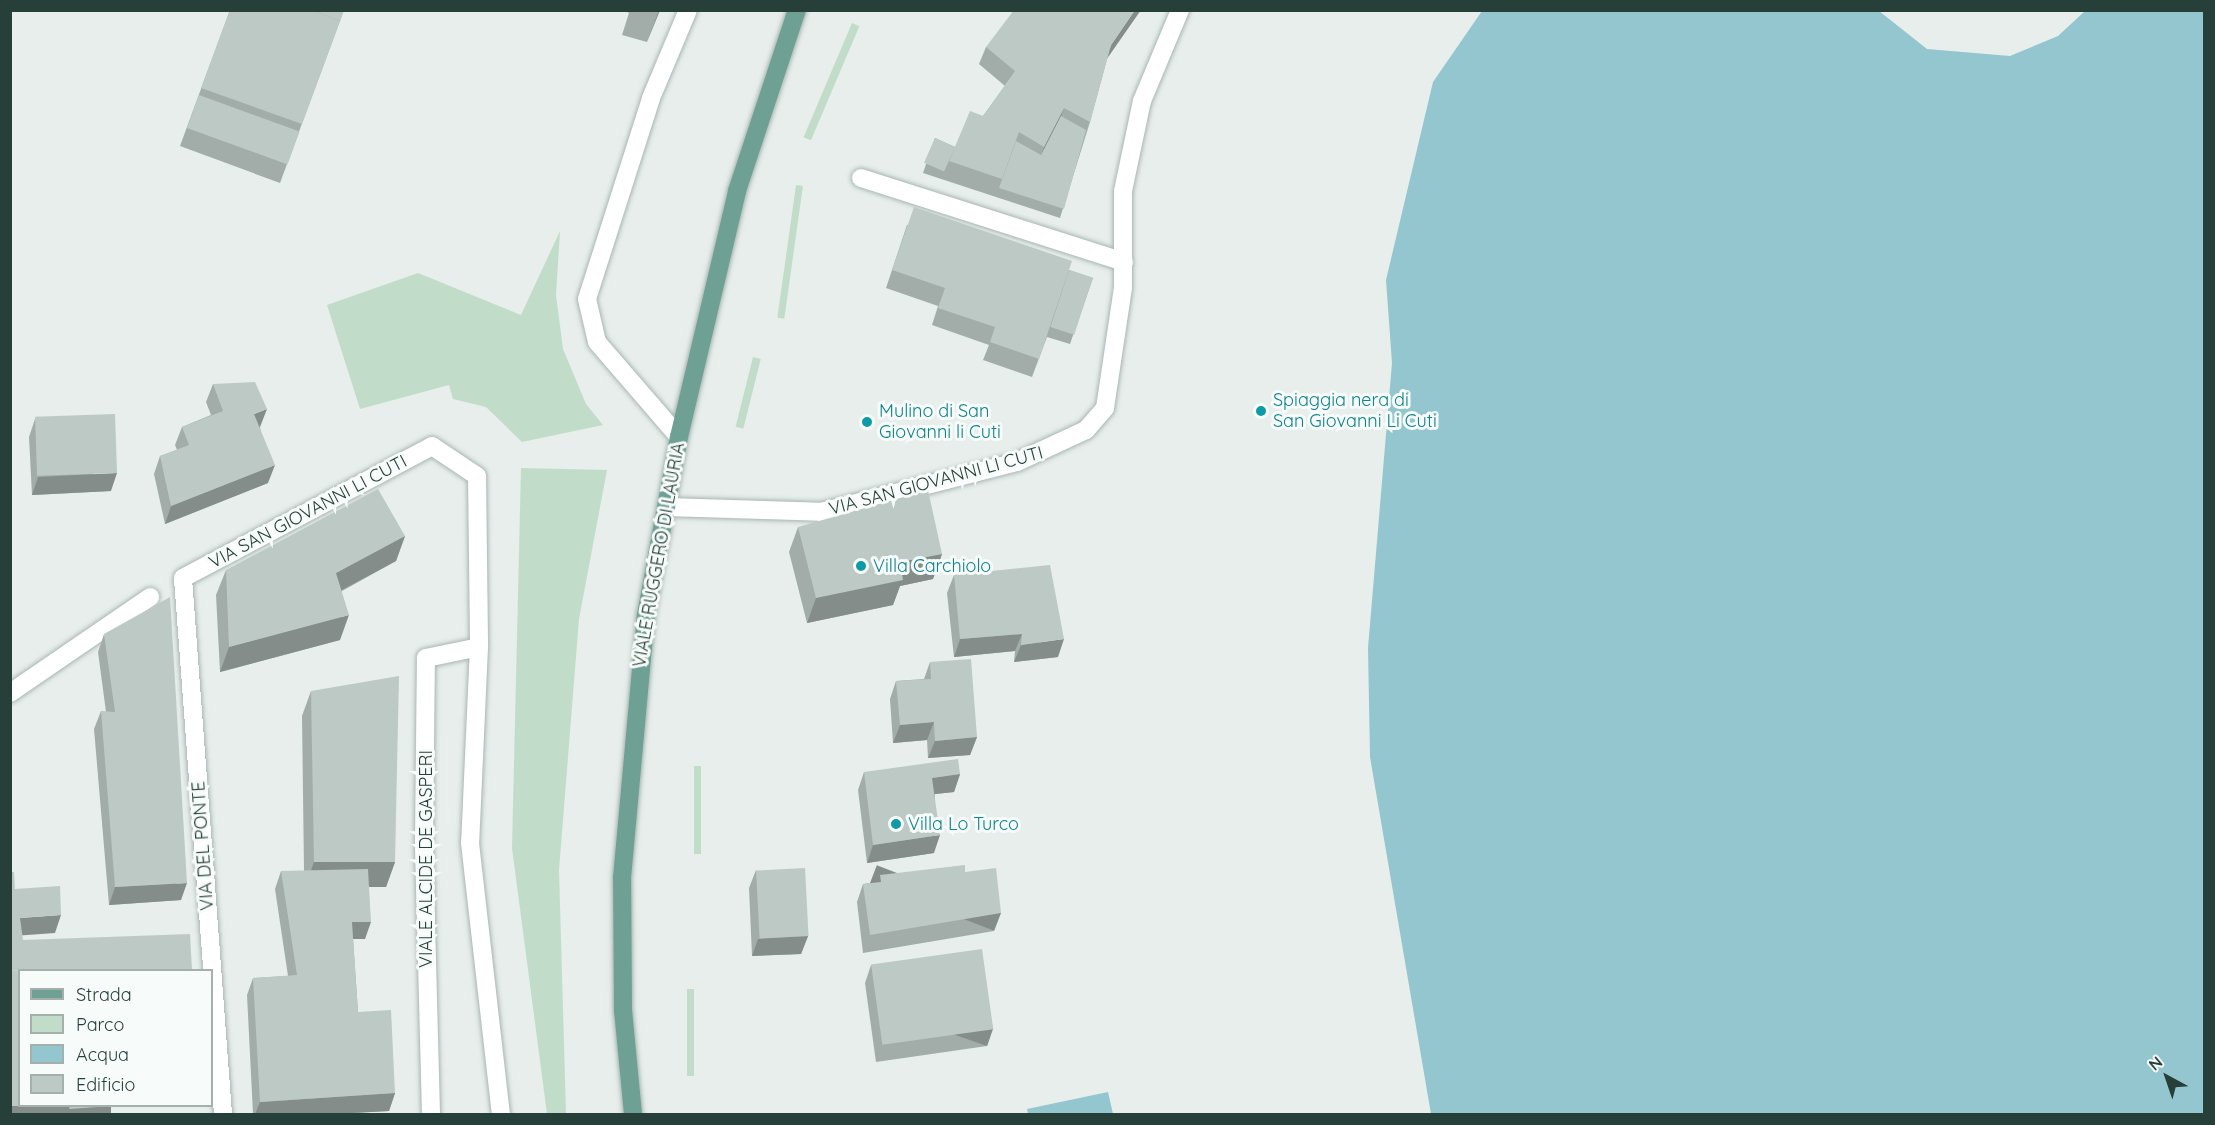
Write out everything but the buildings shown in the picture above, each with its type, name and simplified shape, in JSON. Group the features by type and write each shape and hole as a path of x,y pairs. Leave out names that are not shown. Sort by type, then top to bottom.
{"main road":[{"name":"VIALE RUGGERO DI LAURIA","path":"633,1114 623,1011 624,855 640,664 680,437 737,191 797,10"}],"street":[{"path":"680,437 597,342 587,299 651,99 688,10"},
{"name":"VIA SAN GIOVANNI LI CUTI","path":"666,507 821,512 1053,449 1086,430 1105,408 1124,262 1123,191 1142,101 1180,10"},
{"path":"861,178 1124,262"},
{"name":"VIA SAN GIOVANNI LI CUTI","path":"183,578 432,446 477,476 479,647"},
{"name":"VIA DEL PONTE","path":"183,578 212,969"},
{"path":"10,693 150,597"},
{"path":"479,647 470,843 501,1114"},
{"name":"VIALE ALCIDE DE GASPERI","path":"431,1114 424,843 426,658 479,647"},
{"name":"VIA DEL PONTE","path":"213,980 223,1114"}],"green space":[{"path":"852,23 859,26 811,140 804,137"},
{"path":"796,185 803,186 784,319 777,318"},
{"path":"560,231 556,295 563,349 586,404 603,425 522,442 486,407 453,399 449,385 360,409 327,305 418,273 521,315"},
{"path":"753,357 761,359 743,429 736,427"},
{"path":"521,468 607,470 579,619 559,870 566,1114 547,1114 512,848"},
{"path":"694,766 701,766 701,854 694,854"},
{"path":"687,989 694,989 694,1076 687,1076"}],"water":[{"path":"1482,11 1879,11 1927,49 2010,56 2058,36 2085,11 2204,11 2204,1114 1431,1114 1370,757 1368,648 1392,363 1386,280 1433,82"},
{"path":"1108,1092 1113,1114 1028,1114 1027,1109"}],"place":[{"name":"Spiaggia nera di San Giovanni Li Cuti","path":"1261,411"},
{"name":"Mulino di San Giovanni li Cuti","path":"867,422"},
{"name":"Villa Carchiolo","path":"861,566"},
{"name":"Villa Lo Turco","path":"896,824"}]}
